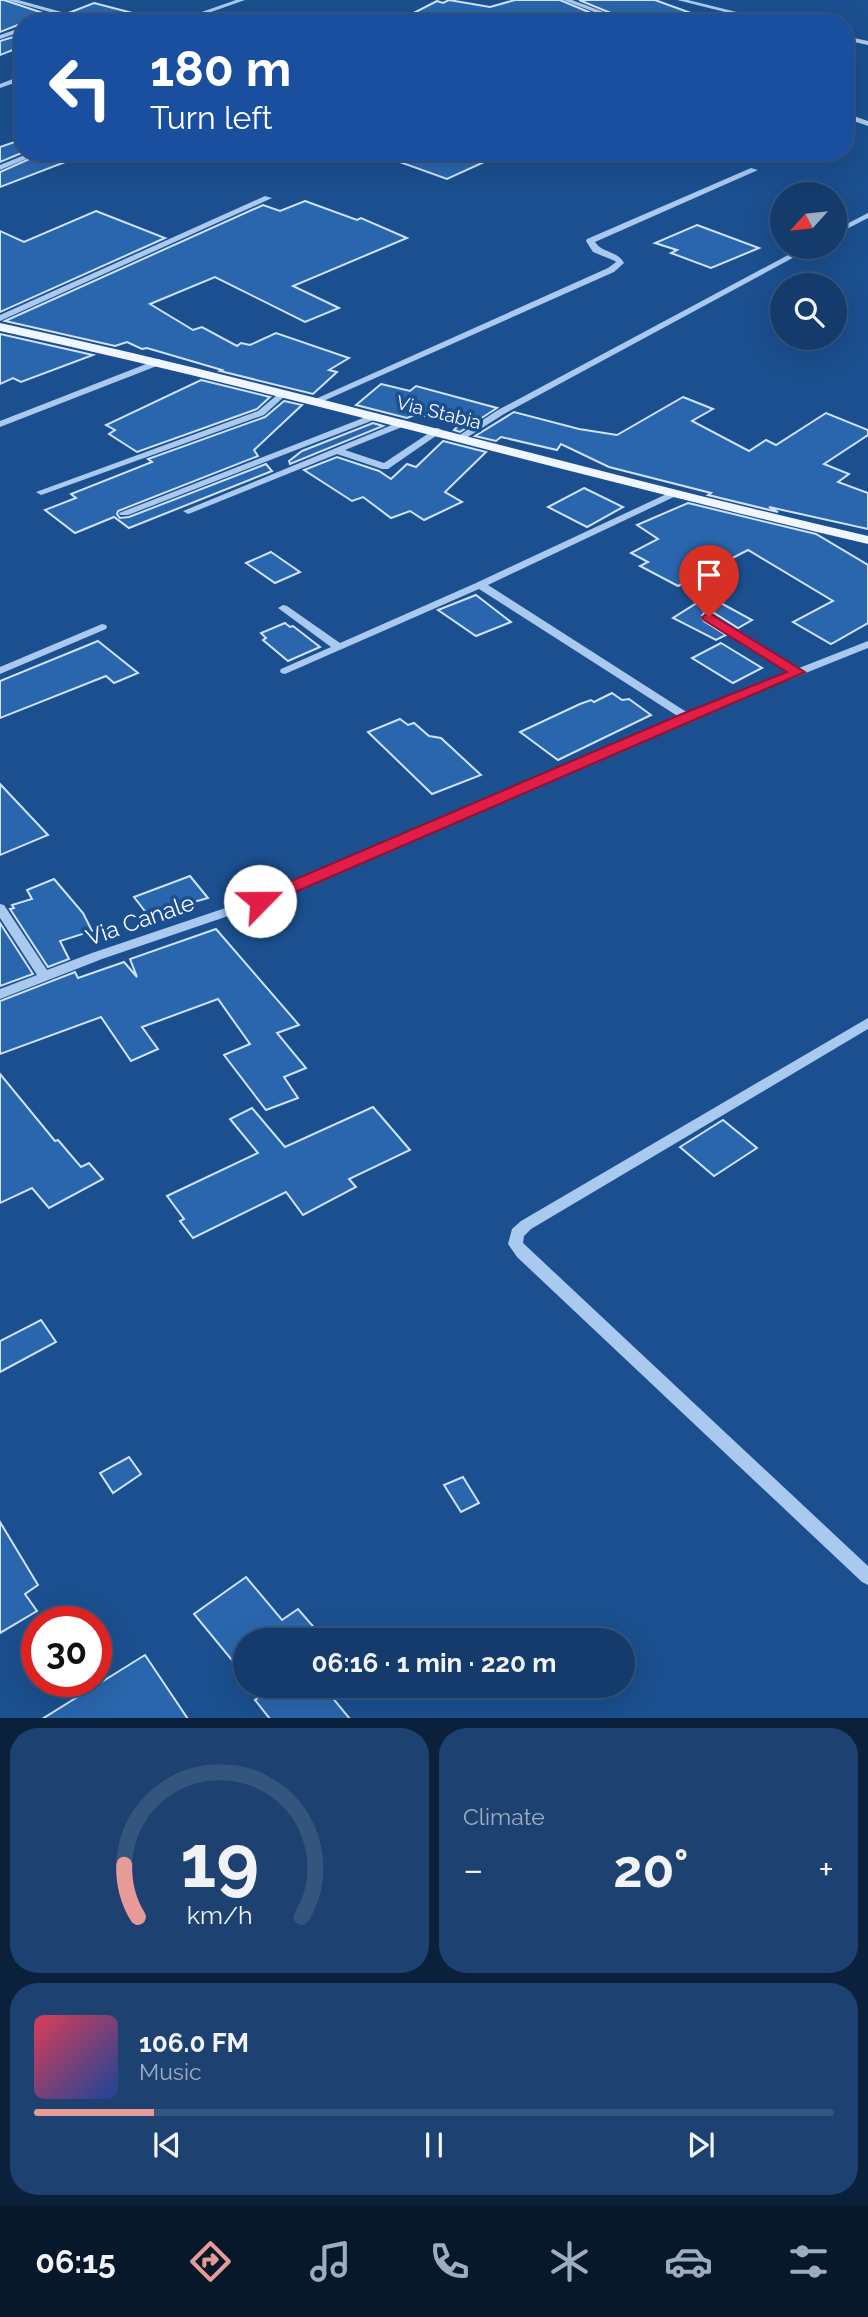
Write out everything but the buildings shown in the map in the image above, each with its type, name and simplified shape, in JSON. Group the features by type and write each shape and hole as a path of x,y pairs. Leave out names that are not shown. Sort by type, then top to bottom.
{"main road":[{"name":"Via Stabia","path":"0,327 159,362 438,431 673,494 868,540"}],"street":[{"path":"10,0 64,14"},
{"path":"200,14 242,0"},
{"path":"566,0 605,14"},
{"path":"680,0 740,14"},
{"path":"0,168 17,161"},
{"path":"316,401 611,270 620,263 618,259 596,250 590,241 754,170"},
{"path":"0,318 268,198"},
{"path":"460,438 501,412 786,259"},
{"path":"0,424 159,362"},
{"path":"124,513 376,416"},
{"path":"338,451 385,467 438,431"},
{"path":"285,671 480,585 673,494"},
{"path":"480,585 687,717"},
{"path":"283,608 339,647"},
{"path":"709,617 798,672"},
{"path":"0,671 102,627"},
{"name":"Via Canale","path":"0,994 260,901 687,717 868,644"},
{"path":"0,908 45,977"},
{"path":"868,1023 526,1225 517,1233 515,1244 532,1263 868,1577"}],"lane":[{"path":"847,226 868,215"},
{"path":"41,492 261,413 283,393"},
{"path":"188,511 404,423"}],"route":[{"path":"260,901 798,672 709,617"}]}
